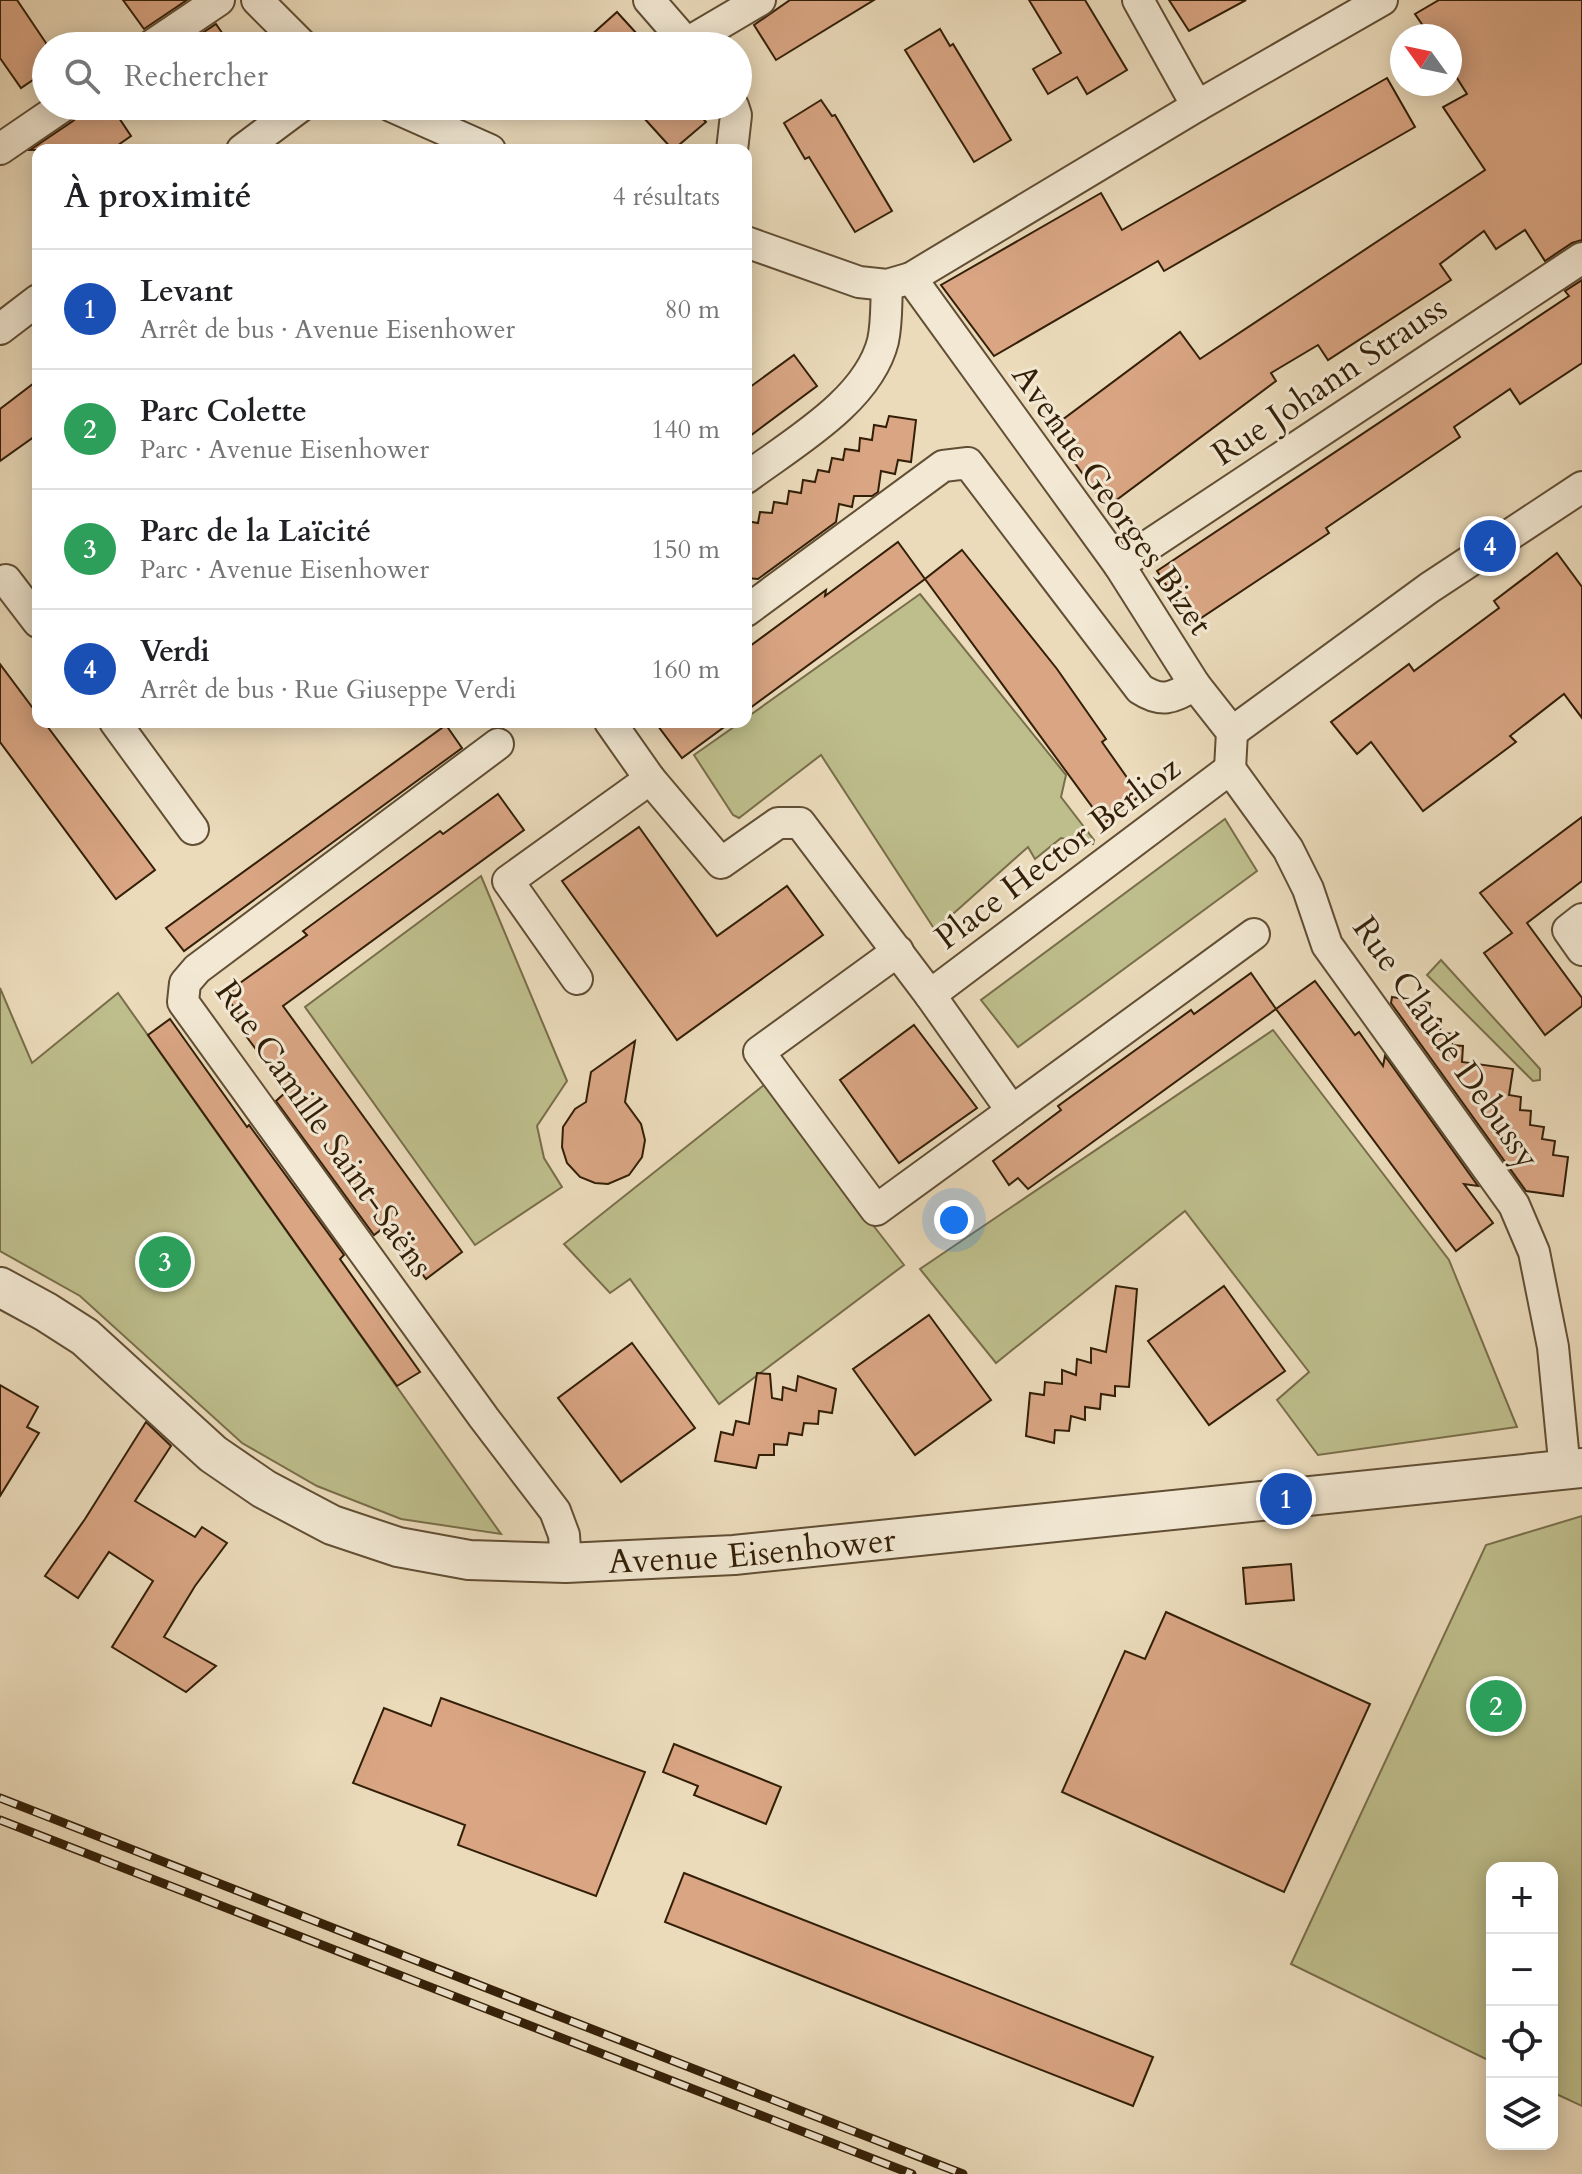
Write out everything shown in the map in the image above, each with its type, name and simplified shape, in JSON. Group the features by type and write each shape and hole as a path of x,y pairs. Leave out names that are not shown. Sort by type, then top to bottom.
{"street":[{"path":"172,32 219,0"},
{"path":"257,0 289,32"},
{"path":"649,0 677,32"},
{"path":"709,32 760,0"},
{"path":"1138,0 1197,106"},
{"path":"752,244 859,282 899,281 1382,0"},
{"path":"0,149 42,120"},
{"path":"250,144 282,120"},
{"path":"422,120 476,144"},
{"path":"733,144 735,120"},
{"name":"Rue Johann Strauss","path":"1119,565 1582,258"},
{"path":"752,474 841,407 869,374 883,340 899,281"},
{"name":"Avenue Georges Bizet","path":"899,281 1119,565 1195,685 1232,732"},
{"path":"0,329 32,305"},
{"path":"752,607 943,466 968,463 1140,689 1154,698 1174,697 1195,685"},
{"path":"1230,769 1232,732 1429,588 1582,487"},
{"path":"6,580 32,614"},
{"path":"119,728 193,829"},
{"name":"Place Hector Berlioz","path":"614,728 650,779 721,863 778,823 800,823 898,951 1012,1111 876,1210 759,1052 898,951"},
{"name":"Rue Camille Saint-Saëns","path":"498,744 197,969 185,983 183,1002 484,1418 555,1511 564,1535 566,1563"},
{"name":"Place Hector Berlioz","path":"930,995 1230,769"},
{"name":"Rue Claude Debussy","path":"1230,769 1288,849 1308,889 1327,945 1514,1205 1534,1252 1573,1470"},
{"path":"577,979 508,881 650,779"},
{"path":"1582,919 1568,930 1582,950"},
{"path":"1012,1111 1254,934"},
{"name":"Avenue Eisenhower","path":"0,1287 85,1337 213,1454 264,1489 332,1525 398,1547 469,1560 566,1563 734,1555 1573,1470"}],"green space":[{"path":"920,594 1066,775 1061,797 1094,840 1093,844 1061,838 1035,859 1028,847 935,930 821,755 739,818 733,815 694,755 732,728 752,728 752,714"},
{"path":"1225,819 1257,871 1018,1047 981,1000"},
{"path":"481,876 567,1081 537,1126 544,1158 562,1187 475,1245 305,1007"},
{"path":"1441,960 1540,1069 1540,1080 1533,1081 1427,975"},
{"path":"0,988 32,1063 118,993 501,1534 401,1519 317,1486 242,1443 80,1296 0,1251"},
{"path":"1273,1030 1449,1260 1517,1427 1318,1455 1277,1400 1309,1372 1185,1211 996,1363 920,1269"},
{"path":"764,1085 904,1265 719,1404 630,1279 610,1293 564,1244"},
{"path":"1582,1516 1582,2106 1558,2095 1558,1862 1486,1862 1486,2059 1291,1964 1486,1545"}],"building":[{"path":"0,0 17,0 39,32 32,32 32,81 21,88 0,58"},
{"path":"123,0 187,0 144,29"},
{"path":"790,0 874,0 776,60 754,25"},
{"path":"1029,0 1085,0 1127,70 1087,94 1077,77 1048,94 1033,69 1061,53"},
{"path":"1169,0 1246,0 1189,31"},
{"path":"1439,0 1582,0 1582,240 1545,261 1525,230 1496,249 1484,231 1440,264 1451,280 1328,360 1318,345 1271,373 1276,381 1107,507 1050,429 1180,332 1200,359 1485,170 1443,107 1467,94 1462,86 1462,24 1422,24 1415,14"},
{"path":"617,12 635,32 595,32"},
{"path":"216,24 221,32 204,32"},
{"path":"940,29 950,46 953,44 1011,140 974,162 905,50"},
{"path":"1387,78 1390,96 1397,96 1415,127 1164,271 1158,261 994,356 941,285 1101,193 1122,230"},
{"path":"821,100 832,116 835,115 892,211 855,232 784,123"},
{"path":"120,120 131,136 120,144 39,144 73,121"},
{"path":"646,120 706,122 680,144 668,144"},
{"path":"1582,280 1582,363 1520,404 1510,389 1454,427 1460,437 1326,528 1329,533 1192,624 1157,571 1569,296 1565,291"},
{"path":"794,355 817,386 752,435 752,386"},
{"path":"32,385 32,438 0,461 0,409"},
{"path":"889,416 916,420 911,462 898,460 895,474 881,471 878,492 872,496 854,496 852,507 839,504 836,522 758,579 752,578 752,522 758,523 760,512 772,513 774,502 787,504 789,491 801,493 803,480 815,482 818,470 829,472 832,458 843,460 845,449 859,451 860,438 872,440 874,425 886,427"},
{"path":"898,542 925,579 752,707 752,645 826,590 825,596"},
{"path":"962,550 1057,669 1106,739 1102,742 1140,796 1104,823 925,579"},
{"path":"1557,553 1582,587 1582,718 1564,694 1510,736 1516,742 1423,811 1371,742 1357,754 1331,722 1409,664 1414,671 1499,608 1494,601"},
{"path":"0,664 32,707 32,728 48,728 155,870 116,899 0,742"},
{"path":"442,728 448,728 462,748 184,951 166,928"},
{"path":"660,728 723,728 682,758"},
{"path":"498,794 524,830 283,1006 462,1252 426,1279 386,1226 374,1235 276,1101 287,1091 246,1036 252,1031 230,1002 233,988 307,935 303,931 440,831 443,834"},
{"path":"1582,817 1582,881 1527,923 1582,998 1582,1006 1545,1035 1484,953 1512,933 1480,893"},
{"path":"639,827 717,936 787,886 823,935 677,1040 562,881"},
{"path":"1251,973 1276,1009 1028,1189 1018,1178 1009,1185 993,1161 1061,1110 1058,1106 1191,1010 1194,1014"},
{"path":"1315,981 1355,1035 1359,1032 1383,1066 1385,1056 1478,1186 1464,1184 1493,1223 1456,1251 1276,1009"},
{"path":"1392,997 1430,1003 1428,1017 1441,1019 1440,1032 1453,1034 1452,1045 1463,1046 1462,1062 1513,1069 1509,1095 1521,1097 1520,1110 1531,1111 1530,1125 1544,1127 1542,1139 1555,1141 1553,1155 1568,1157 1563,1196 1526,1191 1391,1003"},
{"path":"170,1019 344,1255 340,1259 420,1372 397,1386 148,1035"},
{"path":"914,1025 977,1108 899,1163 840,1080"},
{"path":"635,1041 625,1102 641,1124 645,1140 642,1157 629,1175 608,1184 595,1183 580,1177 567,1163 562,1147 563,1127 575,1109 586,1102 591,1072"},
{"path":"1116,1286 1137,1289 1129,1387 1115,1386 1115,1396 1101,1394 1100,1409 1085,1407 1085,1420 1071,1416 1069,1431 1055,1430 1054,1443 1026,1436 1030,1393 1044,1395 1045,1382 1062,1384 1062,1370 1076,1375 1077,1359 1091,1363 1091,1348 1106,1352"},
{"path":"1224,1286 1285,1371 1209,1425 1148,1341"},
{"path":"929,1315 991,1400 915,1455 853,1369"},
{"path":"632,1343 695,1428 621,1482 558,1398"},
{"path":"757,1373 770,1374 772,1398 782,1400 783,1387 796,1391 798,1376 836,1389 832,1413 819,1411 818,1424 804,1423 802,1435 789,1433 787,1445 774,1444 774,1455 759,1455 756,1468 715,1461 721,1432 733,1435 736,1421 749,1424"},
{"path":"0,1385 38,1407 27,1427 39,1433 0,1496"},
{"path":"146,1422 171,1446 135,1501 195,1537 202,1527 227,1543 195,1586 164,1637 216,1666 186,1692 112,1647 153,1581 109,1552 78,1598 45,1576"},
{"path":"1291,1564 1294,1600 1246,1604 1243,1568"},
{"path":"1166,1612 1370,1704 1284,1892 1062,1792 1125,1651 1145,1659"},
{"path":"441,1698 645,1772 596,1896 458,1845 465,1825 353,1783 384,1708 431,1726"},
{"path":"674,1744 781,1787 766,1824 694,1795 698,1786 663,1772"},
{"path":"684,1873 1153,2057 1133,2106 665,1922"}],"railway":[{"path":"0,1798 963,2174"},
{"path":"0,1820 912,2174"}],"place":[{"name":"Verdi","path":"1490,546"},
{"name":"Parc de la Laïcité","path":"165,1262"},
{"name":"Levant","path":"1286,1499"},
{"name":"Parc Colette","path":"1496,1706"}]}
